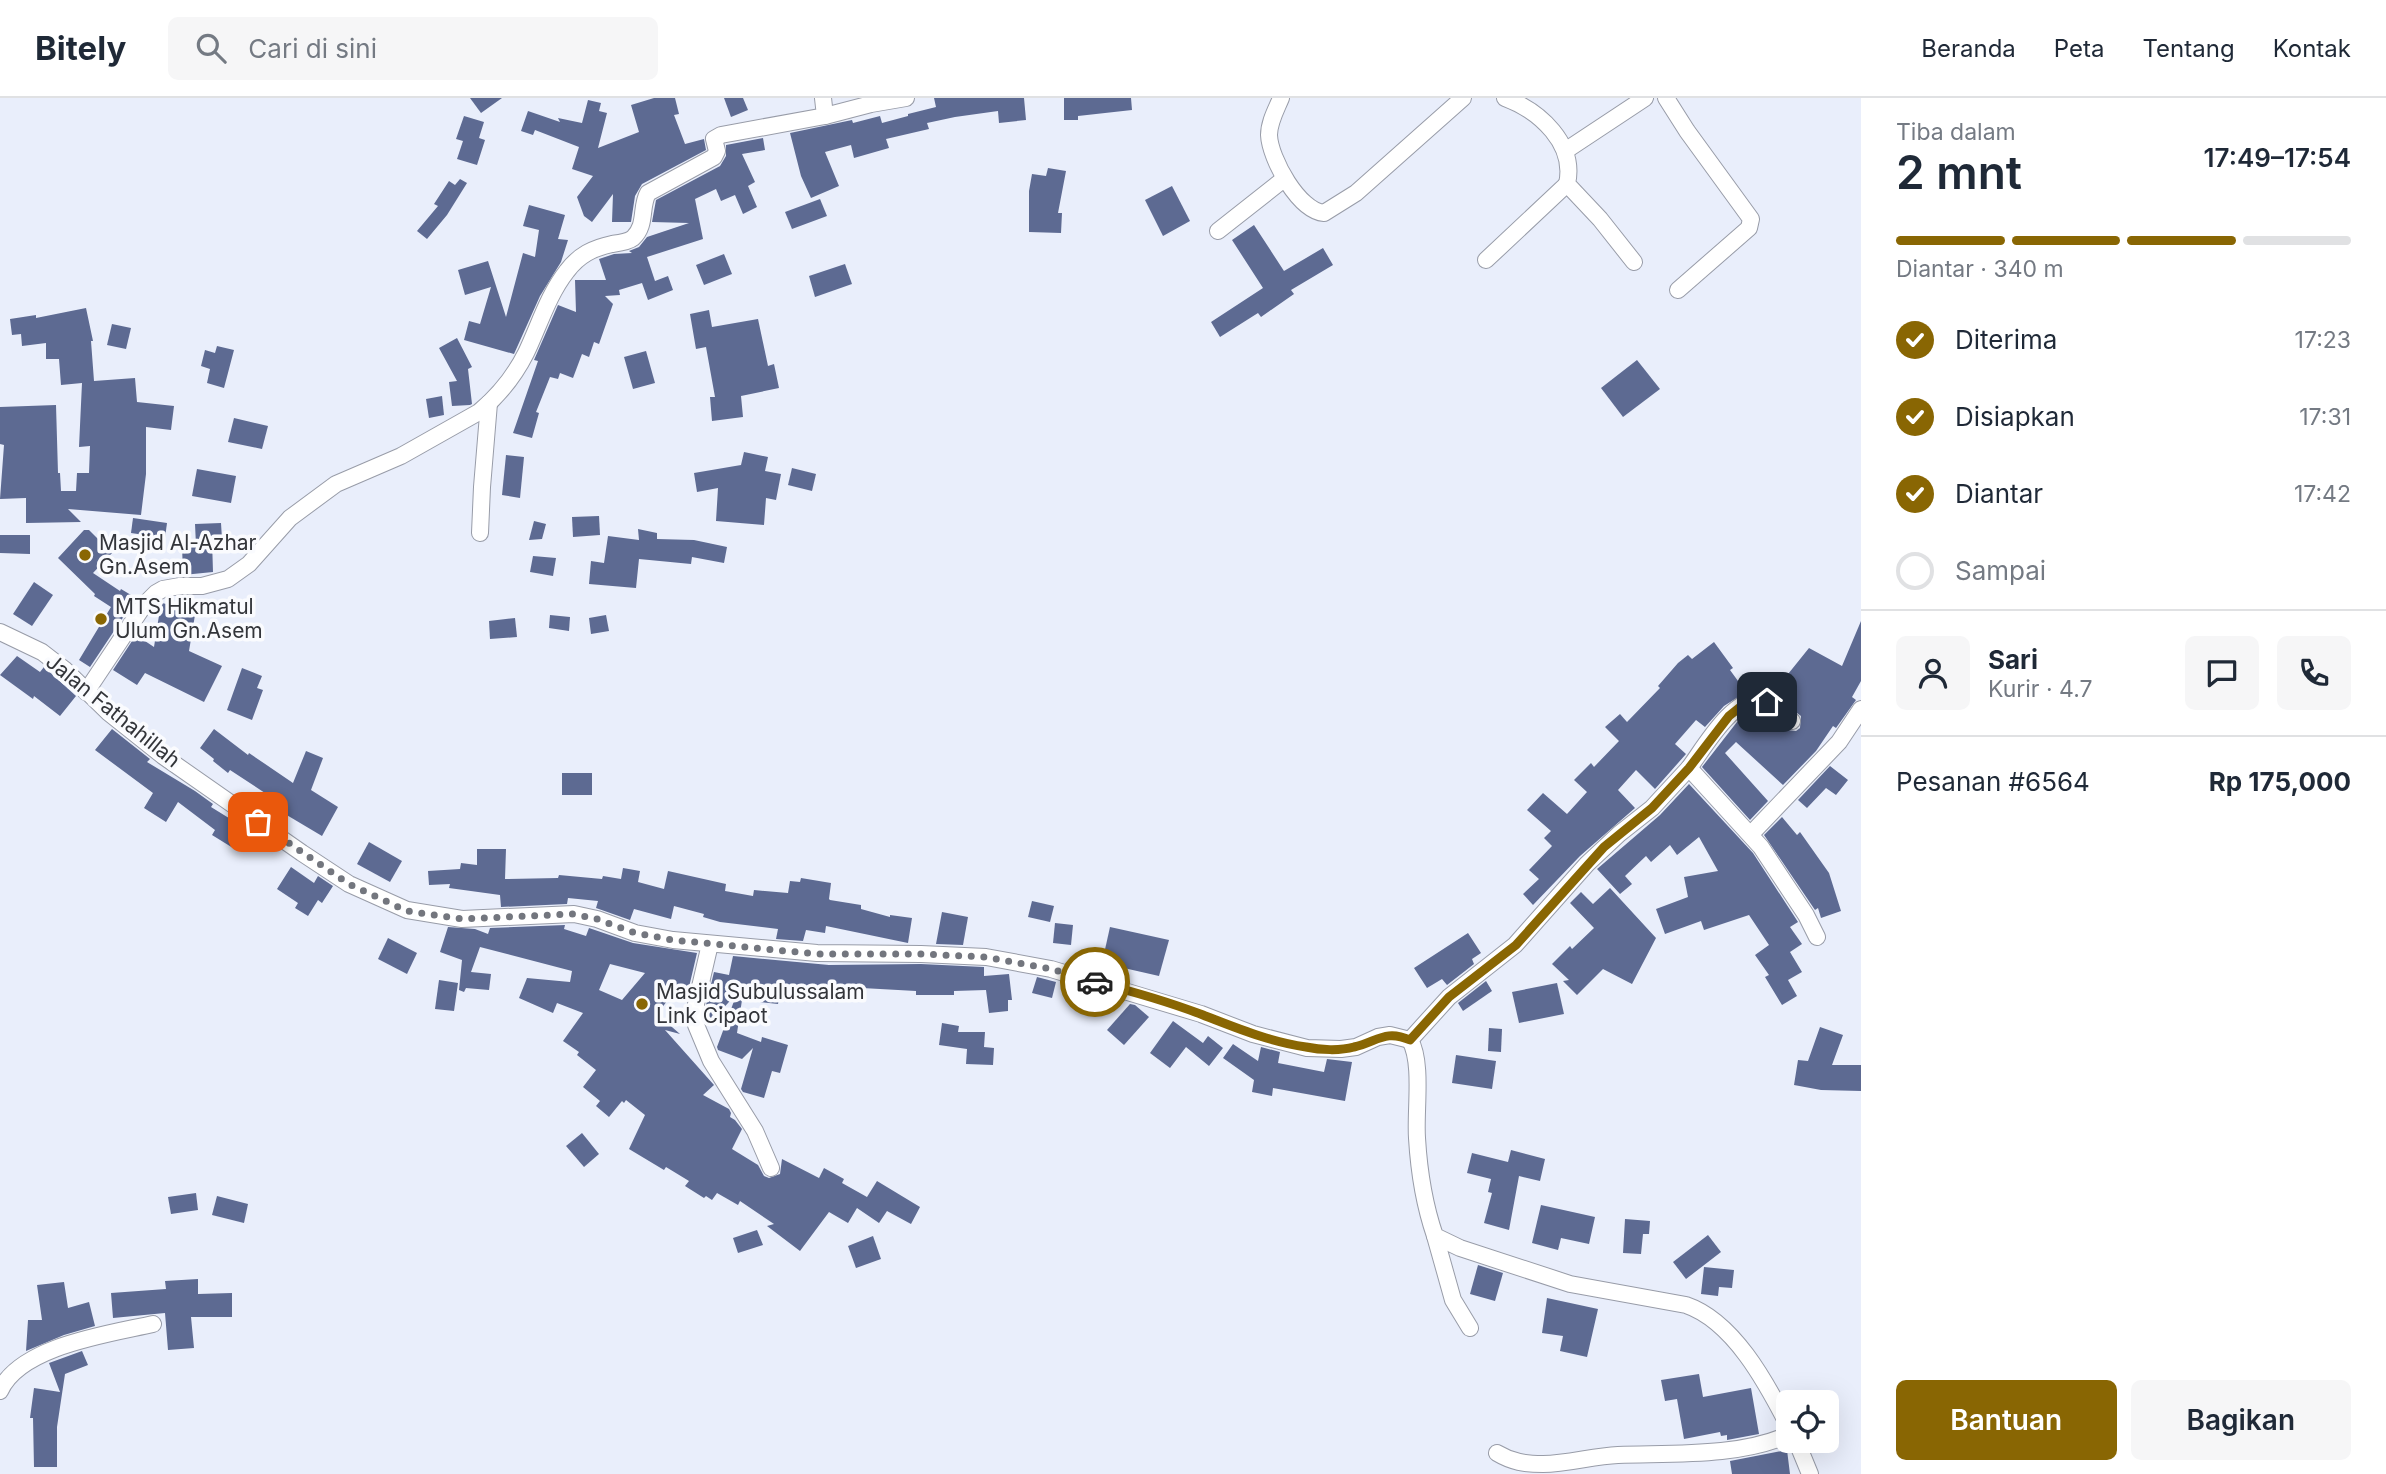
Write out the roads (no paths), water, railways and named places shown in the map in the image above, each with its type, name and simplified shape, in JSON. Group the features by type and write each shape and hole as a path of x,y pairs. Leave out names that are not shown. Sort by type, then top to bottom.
{"street":[{"path":"823,98 825,116"},
{"path":"86,692 144,605 156,593 228,579 249,565 290,518 336,484 401,456 479,412 489,403 524,356 544,311 567,271 593,249 629,241 634,237 642,226 648,193 714,157 718,151 714,140 717,137 906,98"},
{"path":"1281,98 1271,120 1269,134 1275,161 1284,179 1315,211 1324,213 1356,193 1462,98"},
{"path":"1486,260 1567,184 1570,172 1564,151 1553,131 1537,116 1505,98"},
{"path":"1564,151 1645,98"},
{"path":"1666,98 1751,219 1749,228 1678,290"},
{"path":"1218,231 1284,179"},
{"path":"1567,184 1600,219 1633,262"},
{"path":"481,533 489,403"},
{"name":"Jalan Fathahillah","path":"0,632 42,652 64,669 109,713 163,756 302,853 349,884 407,911 462,919 573,914 654,937 817,954 986,957 1051,969 1188,1010 1253,1034 1307,1048 1356,1047 1378,1037 1390,1035 1410,1040"},
{"path":"1470,1328 1452,1300 1427,1212 1419,1163 1417,1060 1416,1050 1410,1040 1449,997 1516,945 1587,864 1652,808 1689,768 1720,726 1746,702 1762,700 1791,721"},
{"path":"1751,834 1839,742 1861,709"},
{"path":"1689,768 1751,834 1774,865 1817,937"},
{"path":"710,944 696,1004 696,1025 711,1061 755,1131 771,1168"},
{"path":"1435,1236 1460,1248 1570,1284 1699,1309 1713,1318 1736,1343 1776,1402"},
{"path":"0,1391 12,1372 31,1360 67,1345 153,1324"},
{"path":"1496,1453 1510,1461 1555,1463 1608,1455 1739,1448 1766,1444 1776,1439"},
{"path":"1801,1453 1810,1474"}],"place":[{"name":"Masjid Al-Azhar Gn.Asem","path":"85,555"},
{"name":"MTS Hikmatul Ulum Gn.Asem","path":"101,619"},
{"name":"Masjid Subulussalam Link Cipaot","path":"642,1004"}]}
